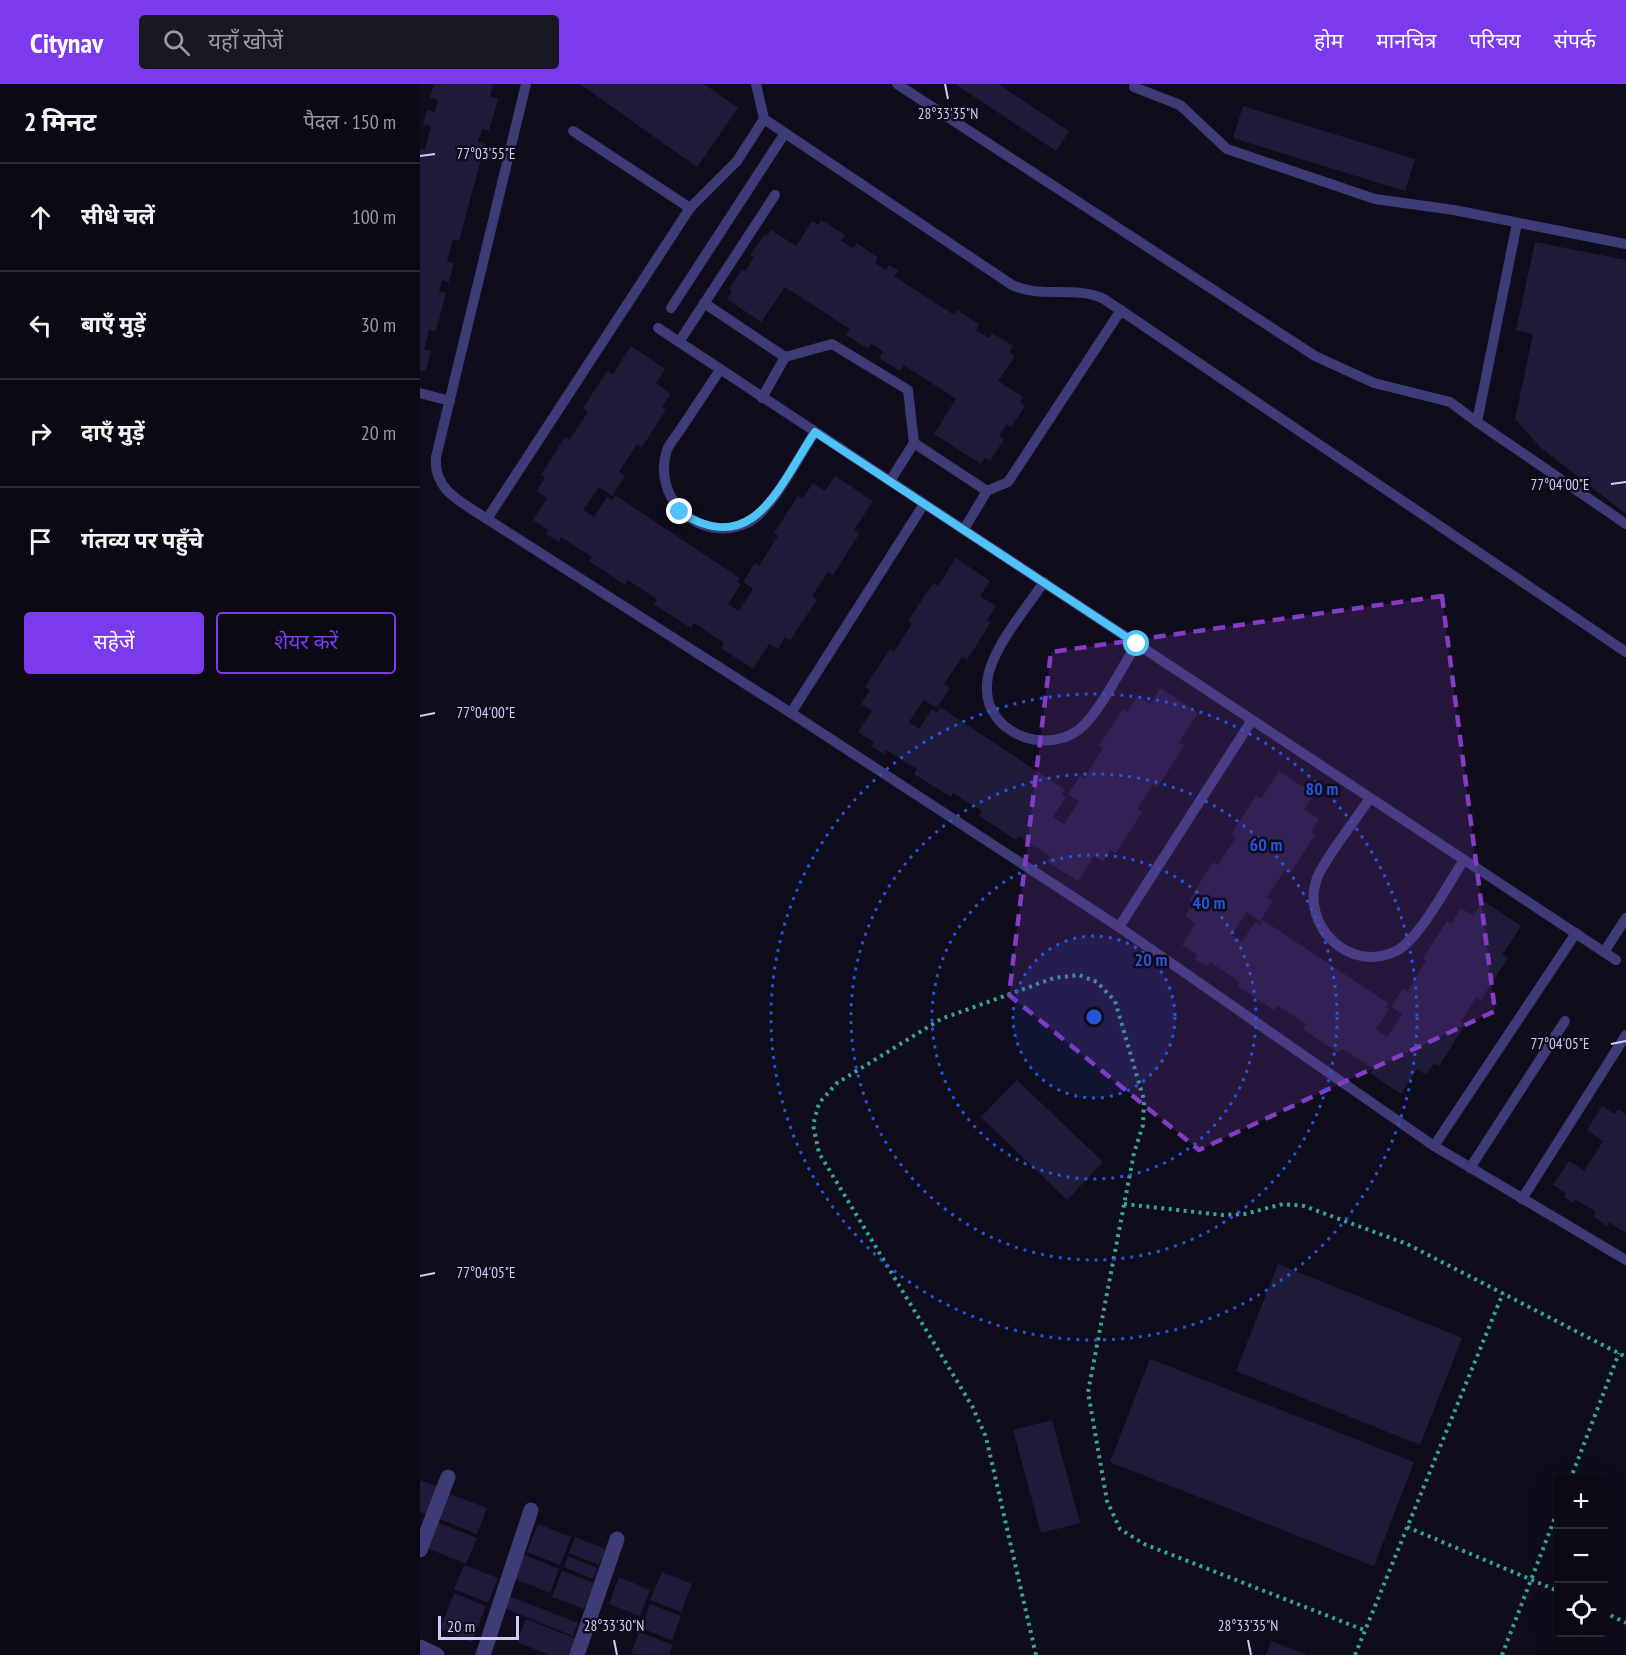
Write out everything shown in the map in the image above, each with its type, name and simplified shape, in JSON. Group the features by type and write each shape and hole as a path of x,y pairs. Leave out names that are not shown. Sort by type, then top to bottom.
{"street":[{"path":"420,1550 448,1477"},
{"path":"483,1655 531,1510"},
{"path":"577,1655 616,1539"},
{"path":"420,1647 437,1655"}],"lane":[{"path":"526,84 436,457 437,478 447,492 1119,927 1434,1146 1626,1260"},
{"path":"756,84 764,118 1012,285 1034,291 1096,295 1626,652"},
{"path":"897,84 1315,356 1374,383 1450,402 1626,524"},
{"path":"1134,87 1180,105 1227,150 1375,199 1454,210 1626,244"},
{"path":"487,519 690,208 737,160 764,118"},
{"path":"573,131 690,208"},
{"path":"671,308 785,133"},
{"path":"679,342 775,195"},
{"path":"1477,422 1517,223"},
{"path":"704,303 785,357"},
{"path":"964,529 987,491 1008,482 1121,310"},
{"path":"658,328 1616,960"},
{"path":"762,398 785,357 832,344 908,390 914,443 890,481"},
{"path":"720,370 668,450 664,472 667,493 680,512 699,525 724,528 747,523 763,511 815,432"},
{"path":"420,393 450,401"},
{"path":"914,443 987,491"},
{"path":"791,713 924,504"},
{"path":"1044,582 991,663 986,685 990,706 1002,725 1022,738 1046,741 1069,736 1085,724 1137,644"},
{"path":"1119,927 1252,720"},
{"path":"1370,798 1318,878 1313,900 1317,921 1329,940 1348,953 1374,957 1396,951 1412,939 1464,860"},
{"path":"1604,952 1626,918"},
{"path":"1434,1146 1576,933"},
{"path":"1470,1168 1565,1021"},
{"path":"1522,1199 1626,1035"}],"path":[{"path":"1036,1655 986,1437 972,1406 819,1153 813,1125 819,1103 837,1083 941,1019 1054,978 1079,975 1097,982 1115,1001 1144,1100 1143,1125 1124,1204 1088,1392 1107,1501 1120,1529 1144,1544 1364,1630"},
{"path":"1124,1204 1222,1215 1245,1214 1283,1204 1304,1206 1407,1244 1626,1357"},
{"path":"1355,1655 1503,1293"},
{"path":"1572,1475 1619,1353"},
{"path":"1502,1655 1554,1520"},
{"path":"1407,1527 1554,1589"},
{"path":"1608,1614 1626,1623"}],"highlighted area":[{"path":"1442,596 1495,1011 1199,1150 1009,995 1051,652"}],"building":[{"path":"434,84 493,84 490,97 498,99 489,131 482,129 478,142 485,144 459,241 453,239 447,261 454,263 449,282 442,280 439,291 446,293 436,331 429,330 424,349 431,351 426,371 420,370 420,149 425,150 431,126 423,124 427,110 435,112 438,100 430,98"},
{"path":"580,84 704,84 738,108 697,167"},
{"path":"955,84 998,84 1069,131 1056,151"},
{"path":"1243,106 1415,159 1405,191 1233,138"},
{"path":"821,220 845,235 841,241 853,248 857,243 878,258 875,263 886,270 889,265 898,271 894,276 954,315 957,310 979,324 976,330 989,338 992,333 1013,346 1009,352 1015,356 998,381 1023,397 1020,402 1025,406 1011,427 1007,424 999,436 1004,439 990,461 985,458 981,464 934,434 956,399 904,365 900,371 879,358 883,351 871,344 868,349 846,335 850,329 785,287 761,322 727,299 732,291 729,289 742,269 745,271 754,258 750,255 764,235 766,237 771,230 796,246 812,221 818,225"},
{"path":"1535,242 1626,260 1626,514 1540,447 1515,419 1533,334 1516,330"},
{"path":"631,346 665,369 656,383 671,394 662,407 666,410 642,447 637,444 619,472 625,476 612,496 599,487 583,510 594,517 607,497 612,500 615,495 740,578 737,582 741,584 728,604 739,611 753,589 743,582 755,563 759,566 778,536 774,533 798,496 802,499 813,483 825,491 835,476 873,501 854,530 859,534 833,575 828,572 812,596 817,600 790,640 785,637 778,649 769,644 753,669 721,648 724,643 694,623 691,628 654,604 657,599 628,580 625,585 589,561 592,557 561,537 559,542 546,534 548,530 533,520 547,498 536,491 545,478 541,475 565,437 569,440 588,412 583,408 607,371 613,374"},
{"path":"956,558 990,581 980,596 996,606 987,620 991,622 967,660 962,657 944,684 950,688 937,708 924,700 909,722 919,729 932,709 937,712 940,707 1065,790 1062,794 1066,797 1053,817 1064,824 1079,801 1068,794 1080,776 1084,778 1103,748 1099,746 1123,709 1127,712 1138,695 1150,704 1160,688 1198,713 1179,742 1184,746 1157,788 1153,785 1137,809 1142,812 1116,853 1110,850 1103,862 1094,856 1078,881 1046,861 1050,856 1019,836 1016,840 979,816 982,811 953,793 951,797 914,774 917,769 886,750 884,754 871,746 874,742 858,732 872,711 861,704 870,690 865,687 890,649 894,652 912,624 908,621 933,583 938,586"},
{"path":"1279,771 1314,794 1304,809 1319,819 1311,832 1315,835 1291,872 1286,869 1267,897 1273,901 1260,921 1247,912 1232,935 1242,942 1255,922 1260,925 1263,920 1388,1003 1386,1007 1389,1010 1376,1029 1387,1037 1402,1014 1391,1007 1403,988 1407,991 1426,961 1423,958 1447,921 1451,924 1461,908 1473,916 1483,901 1521,926 1502,955 1508,958 1481,1000 1476,997 1461,1022 1465,1025 1439,1066 1434,1063 1426,1075 1417,1069 1401,1094 1370,1073 1373,1068 1342,1049 1339,1053 1303,1029 1306,1024 1277,1005 1274,1010 1237,986 1240,982 1210,962 1207,967 1195,959 1197,955 1182,945 1195,924 1185,916 1193,903 1189,900 1213,862 1218,865 1236,837 1231,834 1256,796 1261,799"},
{"path":"1017,1080 1103,1162 1067,1200 981,1117"},
{"path":"1602,1106 1614,1114 1618,1109 1626,1114 1626,1233 1609,1222 1607,1226 1593,1216 1596,1212 1575,1199 1573,1203 1564,1197 1566,1193 1553,1185 1569,1161 1584,1171 1603,1141 1587,1130"},
{"path":"1278,1264 1462,1338 1420,1445 1236,1371"},
{"path":"1150,1359 1414,1462 1374,1566 1110,1462"},
{"path":"1052,1420 1080,1523 1041,1533 1013,1430"},
{"path":"420,1480 438,1487 427,1515 420,1512"},
{"path":"447,1493 487,1508 477,1534 437,1518"},
{"path":"437,1522 477,1538 466,1564 427,1548"},
{"path":"538,1524 571,1537 560,1565 527,1552"},
{"path":"575,1537 605,1549 599,1565 569,1553"},
{"path":"522,1554 559,1569 550,1593 513,1578"},
{"path":"568,1556 597,1568 593,1579 564,1567"},
{"path":"464,1565 498,1578 488,1603 454,1589"},
{"path":"562,1571 594,1583 584,1609 552,1597"},
{"path":"662,1572 692,1584 681,1612 650,1600"},
{"path":"619,1577 650,1590 640,1616 609,1604"},
{"path":"454,1593 486,1606 472,1642 440,1629"},
{"path":"509,1596 578,1623 573,1636 504,1608"},
{"path":"650,1604 681,1616 672,1640 641,1628"},
{"path":"526,1619 576,1639 570,1655 550,1655 517,1642"},
{"path":"639,1632 673,1645 669,1655 631,1654"},
{"path":"1271,1641 1307,1655 1266,1655"}],"route":[{"path":"680,512 699,525 724,528 747,523 763,511 815,432 1137,644"}]}
